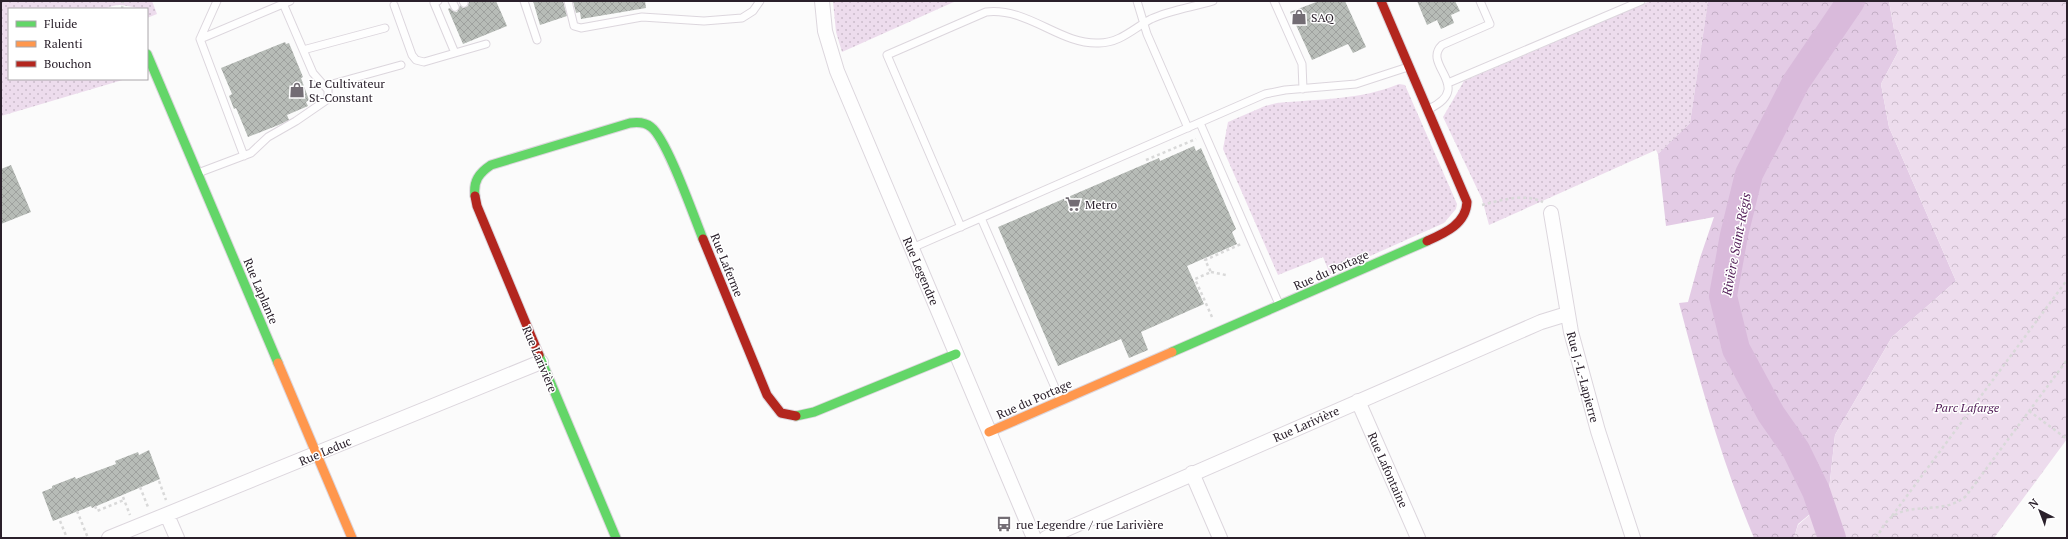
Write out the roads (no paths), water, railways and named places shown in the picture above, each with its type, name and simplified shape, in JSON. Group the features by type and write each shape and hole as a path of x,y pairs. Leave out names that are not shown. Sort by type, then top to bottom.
{"street":[{"name":"Rue Legendre","path":"822,1 825,31 835,66 988,432 1034,538"},
{"name":"Rue du Portage","path":"988,432 1440,235 1452,228 1461,220 1467,211 1468,203 1381,1"},
{"name":"Rue Laplante","path":"148,56 352,538"},
{"name":"Rue Laferme","path":"476,179 486,168 497,162 630,123 643,122 652,126 665,146 767,394 778,412 785,415 792,417 814,412 956,354"},
{"name":"Rue Larivière","path":"476,179 474,192 477,206 541,362 616,538"},
{"name":"Rue J.-L.-Lapierre","path":"1551,212 1567,314 1598,431 1632,538"},
{"name":"Rue Larivière","path":"1046,538 1541,322 1567,314"},
{"name":"Rue Leduc","path":"109,538 541,362"},
{"name":"Rue Lafontaine","path":"1358,401 1418,538"},
{"path":"1192,474 1220,538"},
{"path":"169,514 177,538"}],"lane":[{"path":"217,1 200,39 244,156"},
{"path":"438,1 434,3 455,53"},
{"path":"524,1 537,40"},
{"path":"568,1 574,26 581,28 642,17 704,21 742,18 753,11 760,1"},
{"path":"1137,1 1144,24 1188,128"},
{"path":"962,226 886,56 986,12 998,11 1013,13 1074,38 1099,44 1120,38 1156,17 1213,1"},
{"path":"1274,1 1302,64 1303,89"},
{"path":"1428,109 1442,103 1449,90 1448,83 1436,54 1438,48 1490,24 1480,1"},
{"path":"1448,83 1642,1"},
{"path":"198,173 244,156 260,146 268,138 323,104 328,99 329,95 325,86 313,73 285,2 200,39"},
{"path":"394,5 412,55 416,60 424,62 486,44"},
{"path":"304,50 385,28"},
{"path":"325,86 401,65"},
{"path":"912,248 1265,94 1356,84 1410,66"},
{"path":"1200,123 1279,305"},
{"path":"981,218 1061,401"}],"waterway":[{"name":"Rivière Saint-Régis","path":"1832,538 1816,491 1796,450 1771,414 1736,349 1723,296 1734,235 1749,174 1796,82 1851,1"}],"place":[{"name":"SAQ","path":"1299,17"},
{"name":"Le Cultivateur St-Constant","path":"297,90"},
{"name":"Metro","path":"1073,204"},
{"name":"rue Legendre / rue Larivière","path":"1004,524"}],"park label":[{"name":"Parc Lafarge","path":"1967,407"}]}
